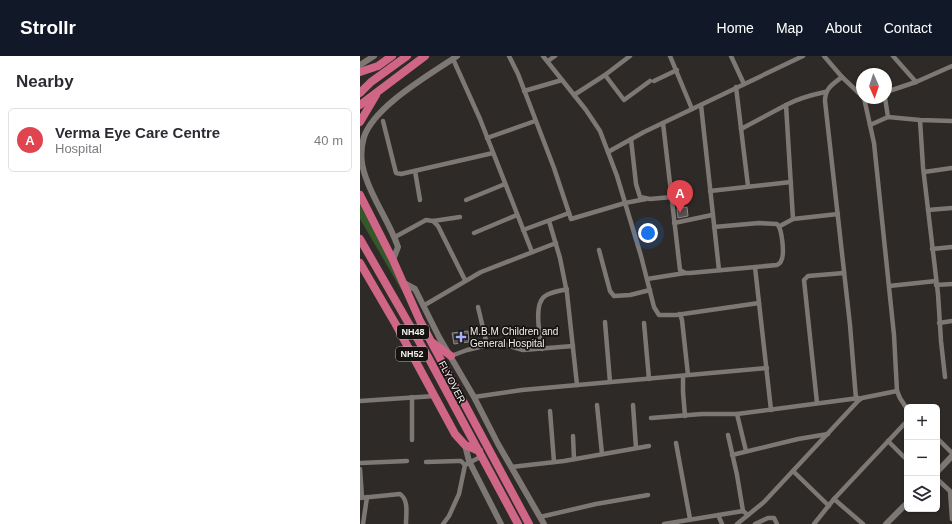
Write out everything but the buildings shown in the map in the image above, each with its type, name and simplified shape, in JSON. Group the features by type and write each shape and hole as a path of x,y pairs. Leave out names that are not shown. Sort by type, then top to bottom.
{"highway":[{"path":"360,80 392,56"},
{"path":"360,93 371,82 407,56"},
{"path":"360,105 424,56"},
{"path":"360,72 378,66"},
{"path":"360,122 380,90"},
{"name":"NH48","path":"360,195 393,260 401,281 430,341 529,524"},
{"name":"FLYOVER","path":"360,239 428,357 481,454"},
{"name":"NH52","path":"360,263 373,283 455,434 464,445"},
{"path":"430,341 451,356"},
{"path":"464,445 481,454"},
{"name":"NH48","path":"481,454 518,524"}],"street":[{"path":"360,65 374,56"},
{"path":"509,56 554,168 571,219 625,203 646,199 672,197"},
{"path":"543,56 586,110 600,131 625,203 654,306 659,314 680,314 759,303"},
{"path":"548,61 555,56"},
{"path":"574,95 605,75 630,56"},
{"path":"670,56 692,109"},
{"path":"731,56 744,84"},
{"path":"608,152 736,87 803,56"},
{"path":"824,56 842,77 856,90"},
{"path":"893,56 916,82"},
{"path":"393,260 398,247 395,237 366,180 362,165 364,137 373,121 382,111 417,82 455,57 532,252"},
{"path":"892,90 916,82 952,66"},
{"path":"605,75 624,100 652,81 677,70"},
{"path":"741,129 798,99 811,94 825,92 842,77"},
{"path":"524,91 562,80"},
{"path":"736,87 748,186"},
{"path":"825,92 824,101 838,214 856,398"},
{"path":"866,104 874,143 894,335 898,391 904,404"},
{"path":"886,104 888,117"},
{"path":"701,105 719,270"},
{"path":"786,106 793,219"},
{"path":"870,125 888,117 952,121"},
{"path":"920,120 945,377"},
{"path":"383,121 396,173 401,174 493,153"},
{"path":"487,138 535,121"},
{"path":"664,123 680,270 685,274"},
{"path":"631,139 638,193 640,197 646,199"},
{"path":"924,172 952,168"},
{"path":"415,171 420,200"},
{"path":"710,191 791,182"},
{"path":"466,200 505,184"},
{"path":"928,210 952,208"},
{"path":"523,230 569,213"},
{"path":"714,227 759,223 777,224 780,226 793,219 838,214"},
{"path":"474,233 518,215"},
{"path":"674,222 712,215"},
{"path":"395,237 426,220 433,221 460,217"},
{"path":"433,221 438,226 465,280"},
{"path":"549,221 556,243 567,290 577,385"},
{"path":"647,279 719,270 777,265 781,262 783,257 780,226"},
{"path":"423,306 481,272 556,243"},
{"path":"932,249 952,246"},
{"path":"599,250 610,291 614,296 630,295 650,290"},
{"path":"755,267 771,410"},
{"path":"360,272 373,283"},
{"path":"817,403 804,280 808,276 844,273"},
{"path":"401,281 415,289 544,524"},
{"path":"889,286 936,283 952,284"},
{"path":"542,349 538,313 540,305 544,297 551,293 567,290"},
{"path":"478,307 487,345"},
{"path":"680,314 683,326 685,376 683,392 685,416"},
{"path":"940,323 952,321"},
{"path":"605,322 610,382"},
{"path":"644,323 649,379"},
{"path":"451,356 467,350 497,343 523,350 573,346"},
{"path":"474,397 522,390 767,368"},
{"path":"651,418 737,414 862,398 898,391"},
{"path":"360,400 435,396"},
{"path":"412,397 412,440"},
{"path":"737,524 764,502 862,398"},
{"path":"597,405 602,454"},
{"path":"633,406 636,448"},
{"path":"550,411 554,462"},
{"path":"737,414 746,451"},
{"path":"814,524 834,498 904,424"},
{"path":"732,455 798,439 828,434"},
{"path":"728,435 743,511 748,515"},
{"path":"573,436 574,459"},
{"path":"939,440 952,453"},
{"path":"888,441 904,457"},
{"path":"676,443 690,519"},
{"path":"464,445 468,464 501,524"},
{"path":"511,466 554,462 649,446"},
{"path":"443,524 449,516 459,494 468,464 481,454"},
{"path":"940,469 952,456"},
{"path":"426,462 458,460 468,464"},
{"path":"360,464 407,461"},
{"path":"360,469 363,497 363,524"},
{"path":"793,471 829,506"},
{"path":"940,483 950,491 952,519"},
{"path":"363,497 400,494 404,496 406,501 406,524"},
{"path":"540,517 596,504 648,495"},
{"path":"834,498 864,524"},
{"path":"886,524 904,506"},
{"path":"664,524 743,511"},
{"path":"718,515 722,524"},
{"path":"755,524 768,518 774,518 777,524"}],"green space":[{"path":"360,199 419,320 360,219"}],"place":[{"name":"Verma Eye Care Centre","path":"680,213"},
{"name":"M.B.M Children and General Hospital","path":"461,337"}]}
